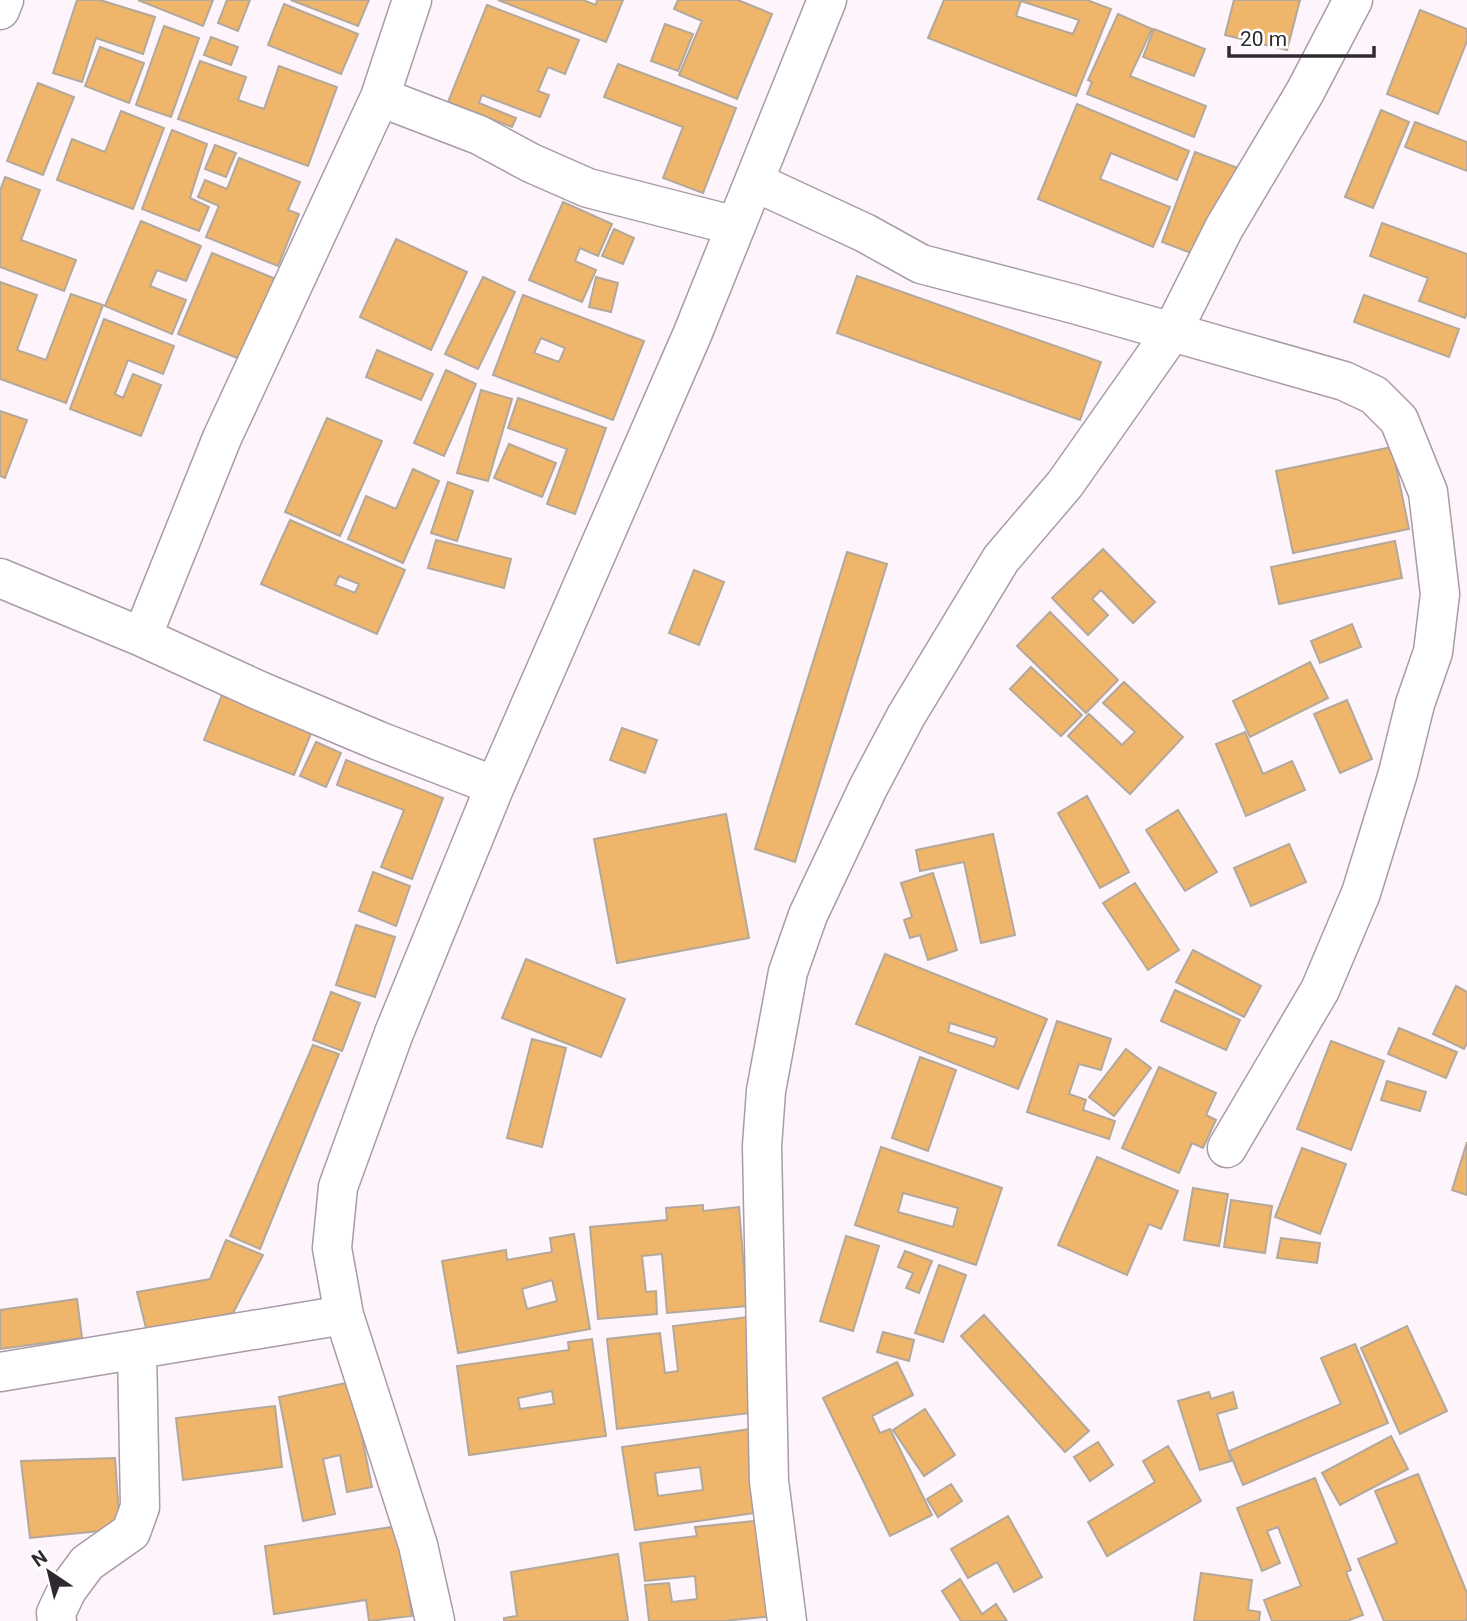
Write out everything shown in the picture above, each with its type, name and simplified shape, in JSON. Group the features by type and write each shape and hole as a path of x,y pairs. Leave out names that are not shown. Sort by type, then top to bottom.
{"street":[{"path":"0,10 4,0"},
{"path":"142,637 222,438 380,97 412,0"},
{"path":"435,1621 418,1545 344,1315 332,1248 338,1187 394,1033 495,786 631,478 737,226 827,0"},
{"path":"787,1621 769,1480 762,1146 766,1091 789,972 808,915 868,788 952,638 1001,559 1065,484 1172,332 1224,228 1305,92 1353,0"},
{"path":"380,97 479,135 531,163 589,188 737,226"},
{"path":"755,182 865,233 921,264 1344,381 1374,395 1399,420 1428,492 1440,594 1433,652 1415,704 1398,773 1361,893 1320,990 1227,1148"},
{"path":"0,578 142,637 272,696 495,786"},
{"path":"0,1372 344,1315"},
{"path":"57,1621 56,1613 87,1563 131,1532 140,1507 136,1350"}],"building":[{"path":"77,0 100,0 155,17 143,54 96,38 82,82 53,73"},
{"path":"138,0 213,0 203,26"},
{"path":"227,0 250,0 238,31 218,23"},
{"path":"291,0 369,0 358,26"},
{"path":"498,0 583,0 596,5 597,0 623,0 606,42"},
{"path":"678,0 738,0 772,14 737,99 679,75 702,21 674,9"},
{"path":"944,0 1087,0 1111,9 1076,96 928,38","holes":["1021,1 1079,20 1073,34 1016,16"]},
{"path":"1234,0 1300,0 1287,50 1225,35"},
{"path":"284,4 358,34 341,74 268,45"},
{"path":"487,5 579,40 565,74 548,67 538,91 549,95 540,117 482,95 479,103 516,118 512,127 448,102"},
{"path":"1420,10 1467,29 1467,41 1438,114 1387,94"},
{"path":"1118,14 1152,29 1130,76 1206,106 1194,137 1087,94 1092,82 1088,80"},
{"path":"665,24 693,34 678,71 651,61"},
{"path":"164,26 199,38 171,117 136,105"},
{"path":"1154,29 1205,49 1194,76 1143,57"},
{"path":"211,37 238,47 231,65 204,55"},
{"path":"100,47 144,63 129,103 85,86"},
{"path":"200,61 246,77 238,100 264,109 279,66 337,87 308,166 178,119"},
{"path":"618,64 736,108 703,193 663,178 683,127 604,97"},
{"path":"38,83 74,97 43,175 7,161"},
{"path":"1077,104 1189,151 1177,180 1111,153 1100,179 1170,207 1153,247 1038,199"},
{"path":"1381,110 1409,122 1373,208 1345,197"},
{"path":"121,111 164,128 133,209 57,180 72,139 105,152"},
{"path":"1415,122 1467,142 1467,171 1405,147"},
{"path":"172,130 207,144 190,198 209,207 199,231 142,209"},
{"path":"215,145 236,153 226,177 205,169"},
{"path":"1195,152 1238,168 1204,258 1162,242"},
{"path":"239,158 300,182 288,210 299,214 278,266 206,237 219,206 198,197 205,180 227,189"},
{"path":"5,177 40,190 21,240 76,260 64,291 0,267 0,191"},
{"path":"563,202 612,224 598,256 580,248 575,261 596,270 582,302 529,280"},
{"path":"141,221 201,246 186,281 157,270 150,286 186,300 172,334 105,306"},
{"path":"1382,223 1467,254 1465,318 1419,301 1428,278 1370,256"},
{"path":"614,229 634,238 623,264 602,256"},
{"path":"396,239 467,272 431,350 360,317"},
{"path":"212,253 276,279 242,360 178,334"},
{"path":"857,276 1101,362 1080,420 837,333"},
{"path":"483,277 515,292 478,369 445,354"},
{"path":"596,277 618,283 611,312 589,307"},
{"path":"0,282 37,295 17,350 46,360 71,294 103,305 66,403 0,379"},
{"path":"523,295 644,341 613,420 493,375","holes":["541,338 565,348 559,362 534,353"]},
{"path":"1364,295 1459,329 1449,357 1354,322"},
{"path":"104,319 174,346 163,374 128,360 115,394 123,398 133,374 161,385 141,436 70,409"},
{"path":"377,350 433,374 421,400 366,377"},
{"path":"446,370 476,384 444,456 414,443"},
{"path":"481,390 512,399 488,481 457,473"},
{"path":"518,398 606,428 575,514 547,504 567,449 508,428"},
{"path":"0,411 27,420 5,478 0,476"},
{"path":"327,418 382,441 340,536 285,512"},
{"path":"509,444 556,463 542,497 494,478"},
{"path":"1392,447 1409,529 1293,553 1276,471"},
{"path":"413,469 439,481 403,563 348,539 366,496 396,509"},
{"path":"448,482 473,491 457,541 431,533"},
{"path":"290,520 405,570 377,634 261,584","holes":["339,576 359,584 355,593 335,585"]},
{"path":"436,540 511,559 504,588 428,568"},
{"path":"1395,541 1402,578 1279,604 1271,567"},
{"path":"1103,549 1155,602 1133,623 1101,590 1092,599 1108,615 1088,635 1052,598"},
{"path":"847,552 887,564 795,862 755,849"},
{"path":"694,570 724,582 699,645 669,633"},
{"path":"1050,612 1118,680 1086,713 1017,646"},
{"path":"1352,624 1361,647 1320,663 1311,641"},
{"path":"1310,662 1328,698 1250,737 1233,701"},
{"path":"1031,667 1082,715 1061,736 1010,689"},
{"path":"1124,682 1183,737 1130,794 1068,736 1089,714 1122,745 1135,732 1103,703"},
{"path":"222,695 312,731 294,775 204,740"},
{"path":"1347,700 1372,759 1340,773 1314,714"},
{"path":"622,728 657,740 645,773 610,760"},
{"path":"1245,732 1263,774 1292,761 1305,790 1246,816 1216,744"},
{"path":"316,742 341,753 326,787 300,776"},
{"path":"346,760 443,798 412,879 381,867 404,810 337,785"},
{"path":"1087,796 1129,872 1100,888 1058,813"},
{"path":"1178,810 1217,872 1185,891 1146,830"},
{"path":"726,814 749,938 617,963 594,839"},
{"path":"993,834 1015,935 981,943 964,862 920,871 916,850"},
{"path":"1289,844 1306,882 1251,906 1234,868"},
{"path":"373,872 410,886 396,926 359,911"},
{"path":"933,873 957,950 928,960 920,935 910,938 904,920 912,917 901,883"},
{"path":"1135,883 1179,950 1148,970 1103,903"},
{"path":"356,925 395,937 375,997 336,985"},
{"path":"1193,950 1261,986 1244,1017 1176,982"},
{"path":"885,954 1047,1019 1018,1089 856,1024","holes":["950,1023 997,1038 994,1047 948,1032"]},
{"path":"526,959 625,999 601,1057 502,1018"},
{"path":"1456,986 1467,992 1467,1043 1464,1049 1433,1034"},
{"path":"1175,990 1240,1020 1226,1050 1161,1021"},
{"path":"331,992 360,1003 342,1051 313,1040"},
{"path":"1057,1021 1111,1039 1101,1070 1079,1064 1069,1094 1086,1100 1083,1110 1115,1121 1109,1139 1027,1112"},
{"path":"1399,1028 1457,1052 1446,1078 1388,1054"},
{"path":"532,1039 566,1048 542,1147 507,1138"},
{"path":"1331,1041 1384,1061 1351,1150 1297,1129"},
{"path":"313,1045 339,1054 260,1249 230,1236"},
{"path":"1126,1049 1151,1068 1114,1116 1089,1097"},
{"path":"920,1057 956,1070 928,1151 892,1138"},
{"path":"1159,1067 1216,1093 1206,1115 1216,1120 1203,1148 1192,1143 1179,1173 1122,1148"},
{"path":"1387,1081 1426,1092 1420,1111 1381,1100"},
{"path":"1467,1142 1467,1195 1452,1190"},
{"path":"881,1147 1002,1188 976,1265 855,1225","holes":["903,1193 958,1208 953,1227 898,1212"]},
{"path":"1302,1148 1346,1164 1320,1234 1275,1217"},
{"path":"1097,1157 1178,1191 1161,1229 1149,1224 1127,1275 1058,1245"},
{"path":"1193,1188 1228,1194 1219,1246 1184,1240"},
{"path":"1231,1200 1272,1206 1265,1253 1224,1247"},
{"path":"703,1205 703,1211 739,1207 747,1306 667,1313 662,1254 642,1256 646,1292 656,1291 657,1314 598,1319 590,1227 667,1220 666,1208"},
{"path":"574,1234 590,1329 458,1353 442,1261 506,1250 507,1260 552,1252 550,1238","holes":["552,1280 557,1301 527,1309 522,1289"]},
{"path":"846,1236 879,1246 853,1331 820,1321"},
{"path":"1281,1238 1320,1243 1317,1263 1277,1258"},
{"path":"226,1240 263,1255 233,1313 147,1332 137,1292 210,1279"},
{"path":"905,1251 932,1261 919,1293 906,1288 913,1273 898,1267"},
{"path":"939,1265 966,1275 943,1342 915,1333"},
{"path":"77,1299 82,1338 0,1349 0,1310"},
{"path":"984,1315 1089,1431 1065,1452 961,1336"},
{"path":"748,1317 759,1412 617,1429 607,1339 660,1333 665,1373 678,1371 673,1326"},
{"path":"1407,1326 1447,1411 1400,1434 1361,1348"},
{"path":"883,1332 914,1340 909,1361 877,1352"},
{"path":"592,1339 606,1436 469,1455 457,1366 569,1350 568,1342","holes":["552,1391 554,1404 520,1409 518,1398"]},
{"path":"1355,1344 1388,1423 1243,1485 1229,1451 1341,1404 1321,1358"},
{"path":"897,1362 913,1395 872,1416 880,1433 890,1429 932,1515 890,1536 823,1398"},
{"path":"351,1382 372,1487 347,1492 340,1455 323,1459 335,1514 303,1521 279,1397"},
{"path":"1209,1392 1211,1399 1233,1392 1237,1408 1217,1414 1231,1461 1200,1470 1178,1401"},
{"path":"275,1406 282,1467 183,1480 176,1418"},
{"path":"925,1409 955,1455 924,1476 893,1430"},
{"path":"751,1429 762,1512 635,1530 622,1447","holes":["700,1467 703,1490 658,1496 655,1473"]},
{"path":"1391,1436 1408,1469 1340,1505 1322,1473"},
{"path":"1098,1442 1113,1465 1090,1481 1074,1457"},
{"path":"1168,1446 1201,1501 1107,1556 1088,1522 1155,1482 1143,1461"},
{"path":"115,1458 120,1529 30,1538 21,1461"},
{"path":"1418,1474 1467,1593 1467,1621 1384,1621 1358,1559 1397,1543 1375,1491"},
{"path":"1315,1478 1351,1570 1346,1572 1363,1615 1347,1621 1272,1621 1264,1600 1301,1586 1278,1527 1267,1531 1280,1563 1262,1571 1237,1508"},
{"path":"951,1484 962,1501 938,1517 927,1499"},
{"path":"1008,1516 1042,1577 1014,1592 997,1562 968,1578 951,1549"},
{"path":"765,1520 775,1616 723,1621 649,1621 645,1585 669,1583 672,1602 697,1599 695,1576 645,1581 640,1543 697,1536 695,1527"},
{"path":"399,1526 412,1616 369,1621 366,1600 274,1614 265,1546"},
{"path":"618,1554 628,1621 504,1621 504,1618 517,1616 511,1572"},
{"path":"1201,1573 1252,1580 1248,1610 1260,1612 1259,1621 1194,1621"},
{"path":"960,1579 982,1614 996,1604 1007,1621 961,1621 942,1591"}]}
